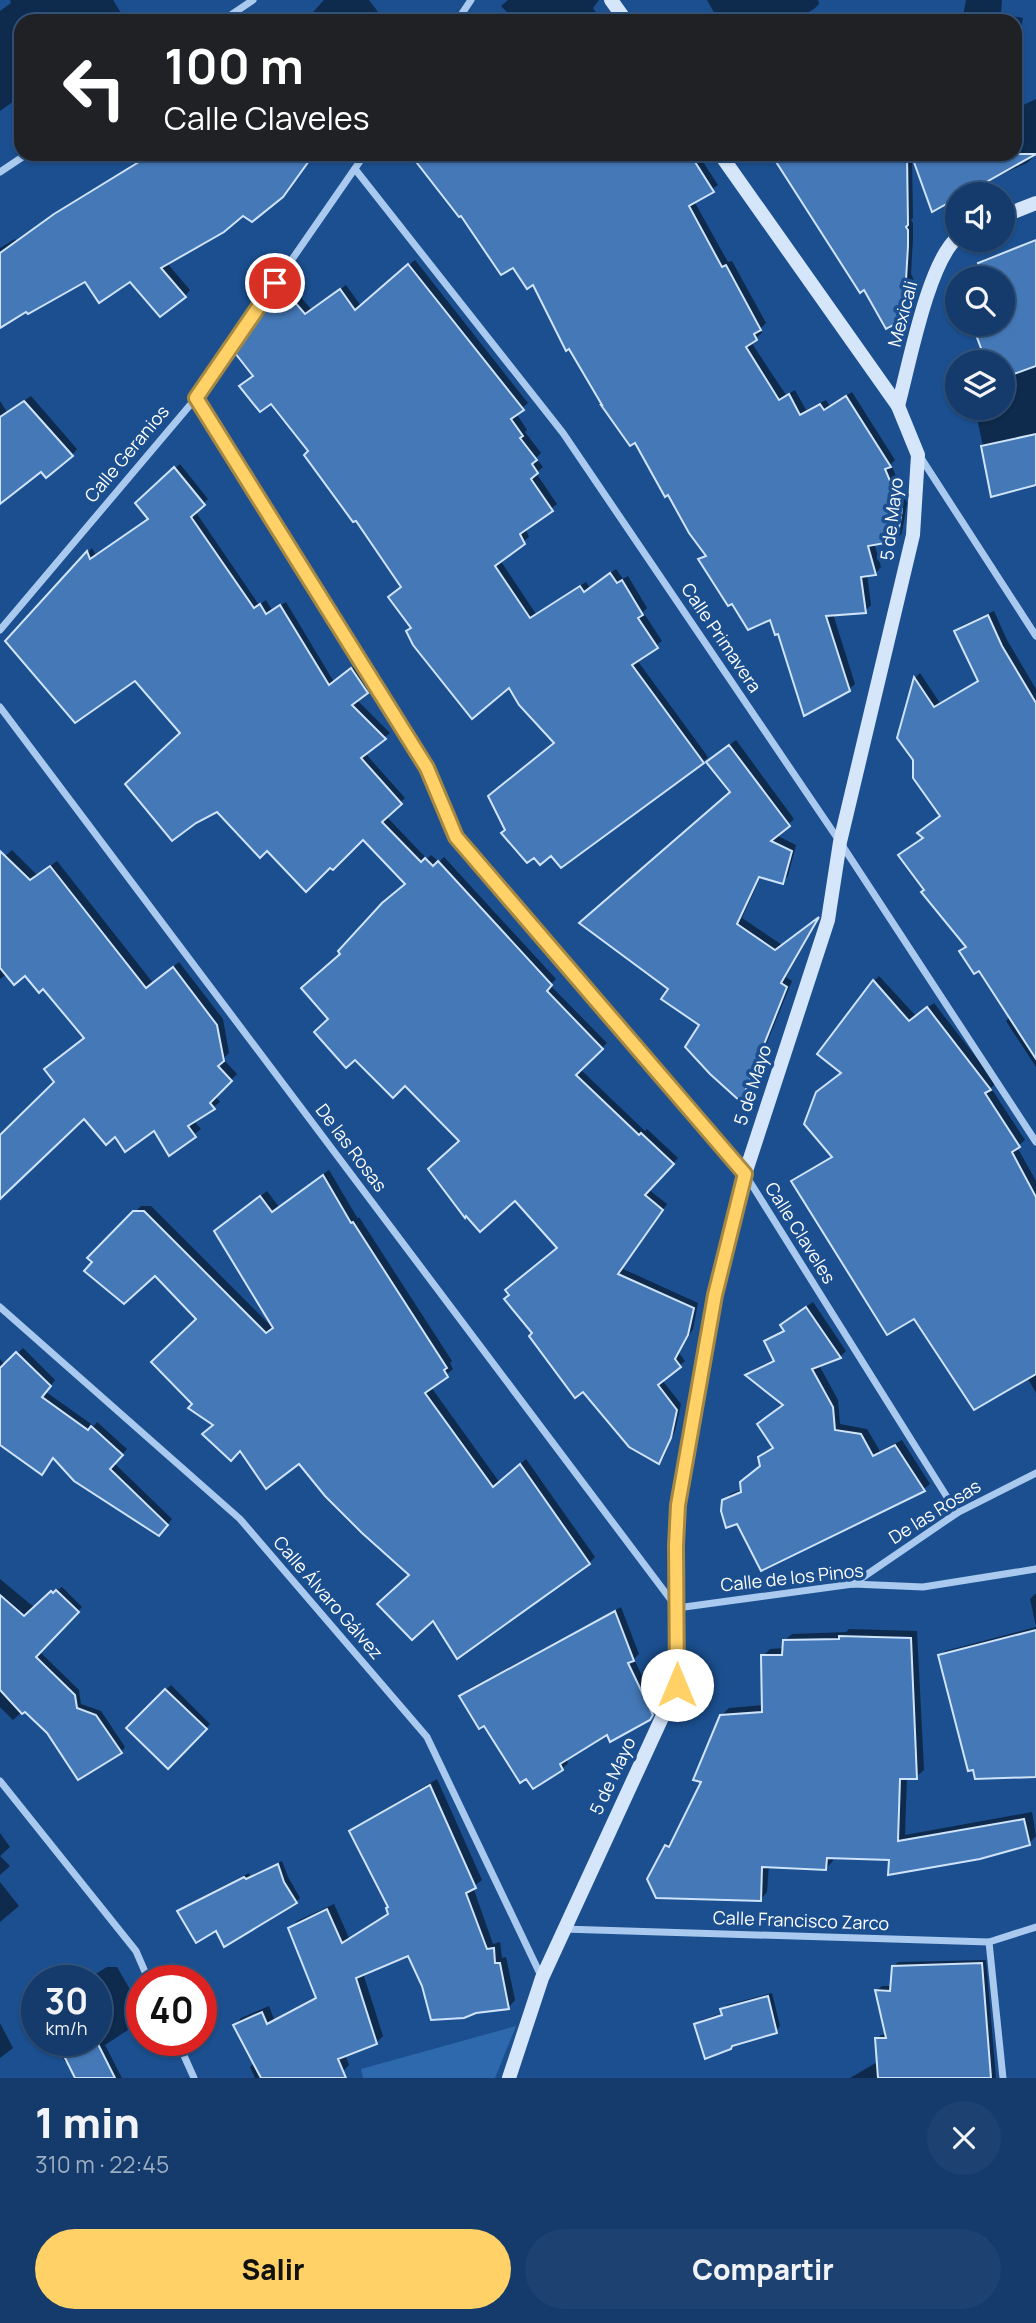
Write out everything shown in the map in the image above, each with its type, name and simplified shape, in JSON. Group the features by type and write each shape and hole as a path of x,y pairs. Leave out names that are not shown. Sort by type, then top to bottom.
{"street":[{"path":"232,14 253,0"},
{"path":"0,172 16,161"},
{"name":"Calle Geranios","path":"0,630 196,398 360,161"},
{"path":"725,161 898,406 918,455 1036,636"},
{"name":"Calle Primavera","path":"355,169 563,433 840,842 1036,1142"},
{"path":"1015,211 1036,202"},
{"name":"Mexicali","path":"898,406 933,273 945,252"},
{"name":"Calle Claveles","path":"196,398 427,768 456,837 745,1174 957,1513"},
{"name":"5 de Mayo","path":"509,2078 542,1978 677,1685 678,1505 715,1295 745,1174 828,920 840,842 913,535 918,455"},
{"name":"De las Rosas","path":"0,707 677,1608"},
{"name":"Calle Álvaro Gálvez","path":"0,1307 240,1520 427,1737 542,1978"},
{"name":"De las Rosas","path":"853,1584 957,1513 1036,1473"},
{"name":"Calle de los Pinos","path":"677,1608 853,1584 923,1587 1036,1569"},
{"path":"0,1781 136,1951 142,1965"},
{"name":"Calle Francisco Zarco","path":"563,1929 989,1942 1036,1927"},
{"path":"989,1942 1003,2078"},
{"path":"184,2056 194,2078"}],"shaded area":[{"path":"516,2026 495,2078 363,2078 361,2069"}],"building":[{"path":"1022,154 1036,154 986,182 945,182 945,205 932,212 914,161 1022,161"},
{"path":"141,161 309,161 283,197 252,222 243,216 224,232 161,268 186,297 160,317 130,282 99,303 85,282 0,328 0,253 54,214"},
{"path":"415,161 694,161 714,192 689,206 722,267 726,265 761,330 754,334 757,340 746,347 779,400 789,394 800,415 820,404 824,410 846,396 891,467 885,469 902,509 897,541 868,546 876,575 861,577 866,613 826,616 850,691 804,716 778,634 775,635 770,620 748,630 732,604 728,606 698,559 706,556 689,533 668,495 665,497 635,443 630,446 601,405 569,349 566,351 533,285 527,289 513,268 501,275 461,216 459,217"},
{"path":"775,161 907,161 906,280 909,286 909,317 886,329 864,290 860,293"},
{"path":"1036,240 1036,366 1015,374 1015,350 982,350 976,336 1015,336 1015,266 979,266 978,263 1006,252 1015,252 1015,248"},
{"path":"408,264 524,410 511,419 523,436 520,438 537,460 532,464 538,473 531,479 553,511 520,534 525,544 495,566 530,618 580,586 584,592 610,573 617,583 622,580 643,615 638,618 658,648 632,665 704,763 561,868 551,856 540,865 534,858 527,863 501,833 505,830 488,796 554,743 519,705 509,688 472,719 413,645 406,631 411,628 388,597 401,587 356,521 353,522 304,455 308,451 271,404 260,412 239,386 253,376 235,353 281,286 305,314 340,289 355,310"},
{"path":"24,401 73,456 46,478 41,472 0,504 0,417"},
{"path":"1036,434 1036,485 991,497 981,446"},
{"path":"174,467 205,505 191,517 254,608 260,604 266,614 280,605 329,685 351,668 368,693 352,705 386,739 361,758 402,804 382,822 421,862 425,858 433,866 438,861 552,985 547,991 603,1049 576,1075 674,1164 645,1195 663,1210 618,1274 694,1308 688,1335 675,1359 681,1367 658,1385 677,1410 671,1438 659,1464 629,1447 583,1392 575,1398 529,1336 532,1333 504,1299 509,1295 505,1290 557,1248 515,1201 480,1232 466,1216 465,1218 428,1169 459,1141 405,1086 393,1098 355,1060 346,1068 314,1032 328,1019 301,988 340,954 338,951 382,903 405,884 363,840 306,892 267,851 260,858 217,812 196,823 172,841 125,784 180,733 135,681 75,723 5,641 87,551 90,559 148,519 135,503"},
{"path":"988,615 1002,646 1036,703 1036,1059 979,971 974,974 959,951 966,947 921,892 924,890 898,855 923,838 917,833 940,816 913,778 913,760 897,738 914,677 934,707 978,681 954,631"},
{"path":"729,745 790,826 771,841 792,851 783,884 759,877 737,924 775,950 819,917 781,983 787,987 741,1102 685,1047 699,1025 661,999 668,989 579,923 730,792 706,762"},
{"path":"0,851 30,880 50,866 146,988 173,967 217,1025 224,1061 218,1066 232,1081 210,1103 215,1109 188,1126 196,1137 169,1156 154,1131 125,1152 115,1137 106,1145 84,1119 0,1199 0,1135 54,1082 44,1069 84,1038 43,989 39,993 25,976 14,985 0,968"},
{"path":"873,980 909,1021 927,1007 991,1090 985,1093 1020,1147 1012,1152 1036,1197 1036,1374 974,1410 914,1319 887,1335 791,1181 832,1157 804,1124 816,1092 841,1073 817,1054"},
{"path":"323,1175 351,1223 353,1222 447,1368 444,1370 448,1377 425,1393 493,1487 520,1464 590,1564 457,1659 433,1621 412,1640 377,1604 409,1575 325,1496 299,1464 266,1489 240,1451 231,1461 202,1434 213,1425 188,1408 192,1404 151,1362 196,1319 155,1276 124,1304 84,1271 92,1262 87,1258 133,1211 144,1211 266,1333 273,1328 214,1231 260,1196 272,1212"},
{"path":"806,1307 841,1358 812,1369 833,1407 835,1430 861,1434 873,1456 895,1445 925,1491 761,1571 737,1524 726,1528 721,1511 722,1500 741,1492 740,1482 760,1466 758,1457 773,1448 757,1424 783,1405 745,1375 774,1361 764,1341 784,1331 780,1325"},
{"path":"16,1352 51,1386 42,1397 88,1430 91,1426 123,1455 110,1469 168,1525 159,1536 74,1481 53,1458 42,1475 0,1445 0,1368"},
{"path":"56,1590 79,1612 36,1657 75,1695 77,1708 96,1715 122,1753 78,1780 47,1733 25,1712 22,1714 0,1690 0,1595 24,1616 51,1591 53,1593"},
{"path":"615,1611 634,1661 628,1663 653,1715 650,1720 610,1742 607,1735 560,1764 563,1770 533,1789 526,1779 520,1783 484,1726 479,1729 459,1696"},
{"path":"1036,1630 1036,1777 975,1779 973,1770 968,1771 938,1655"},
{"path":"839,1636 911,1638 917,1779 900,1779 898,1841 1024,1819 1030,1845 980,1859 888,1875 889,1860 827,1858 826,1870 762,1867 761,1901 656,1898 647,1879 665,1845 669,1847 701,1782 693,1780 720,1715 762,1712 761,1655 782,1655 783,1640 839,1639"},
{"path":"165,1689 207,1729 168,1769 126,1728"},
{"path":"430,1785 476,1888 466,1893 487,1949 494,1948 495,1963 500,1963 509,2009 476,2013 464,2018 431,2020 422,1986 408,1956 356,1978 377,2044 338,2059 346,2078 261,2078 233,2025 262,2012 267,2024 316,1998 288,1928 327,1909 342,1943 388,1914 388,1907 349,1831"},
{"path":"278,1864 284,1882 297,1903 224,1947 216,1931 196,1943 177,1911 244,1877 246,1879"},
{"path":"982,1963 991,2078 878,2078 875,2038 886,2038 875,1990 890,1991 892,1966"},
{"path":"768,1996 777,2033 732,2046 731,2049 705,2059 694,2024 722,2015 720,2009"},
{"path":"64,2056 104,2056 115,2078 75,2078"}],"route":[{"path":"275,283 196,398 427,768 456,837 745,1174 715,1295 678,1505 677,1685"}]}
